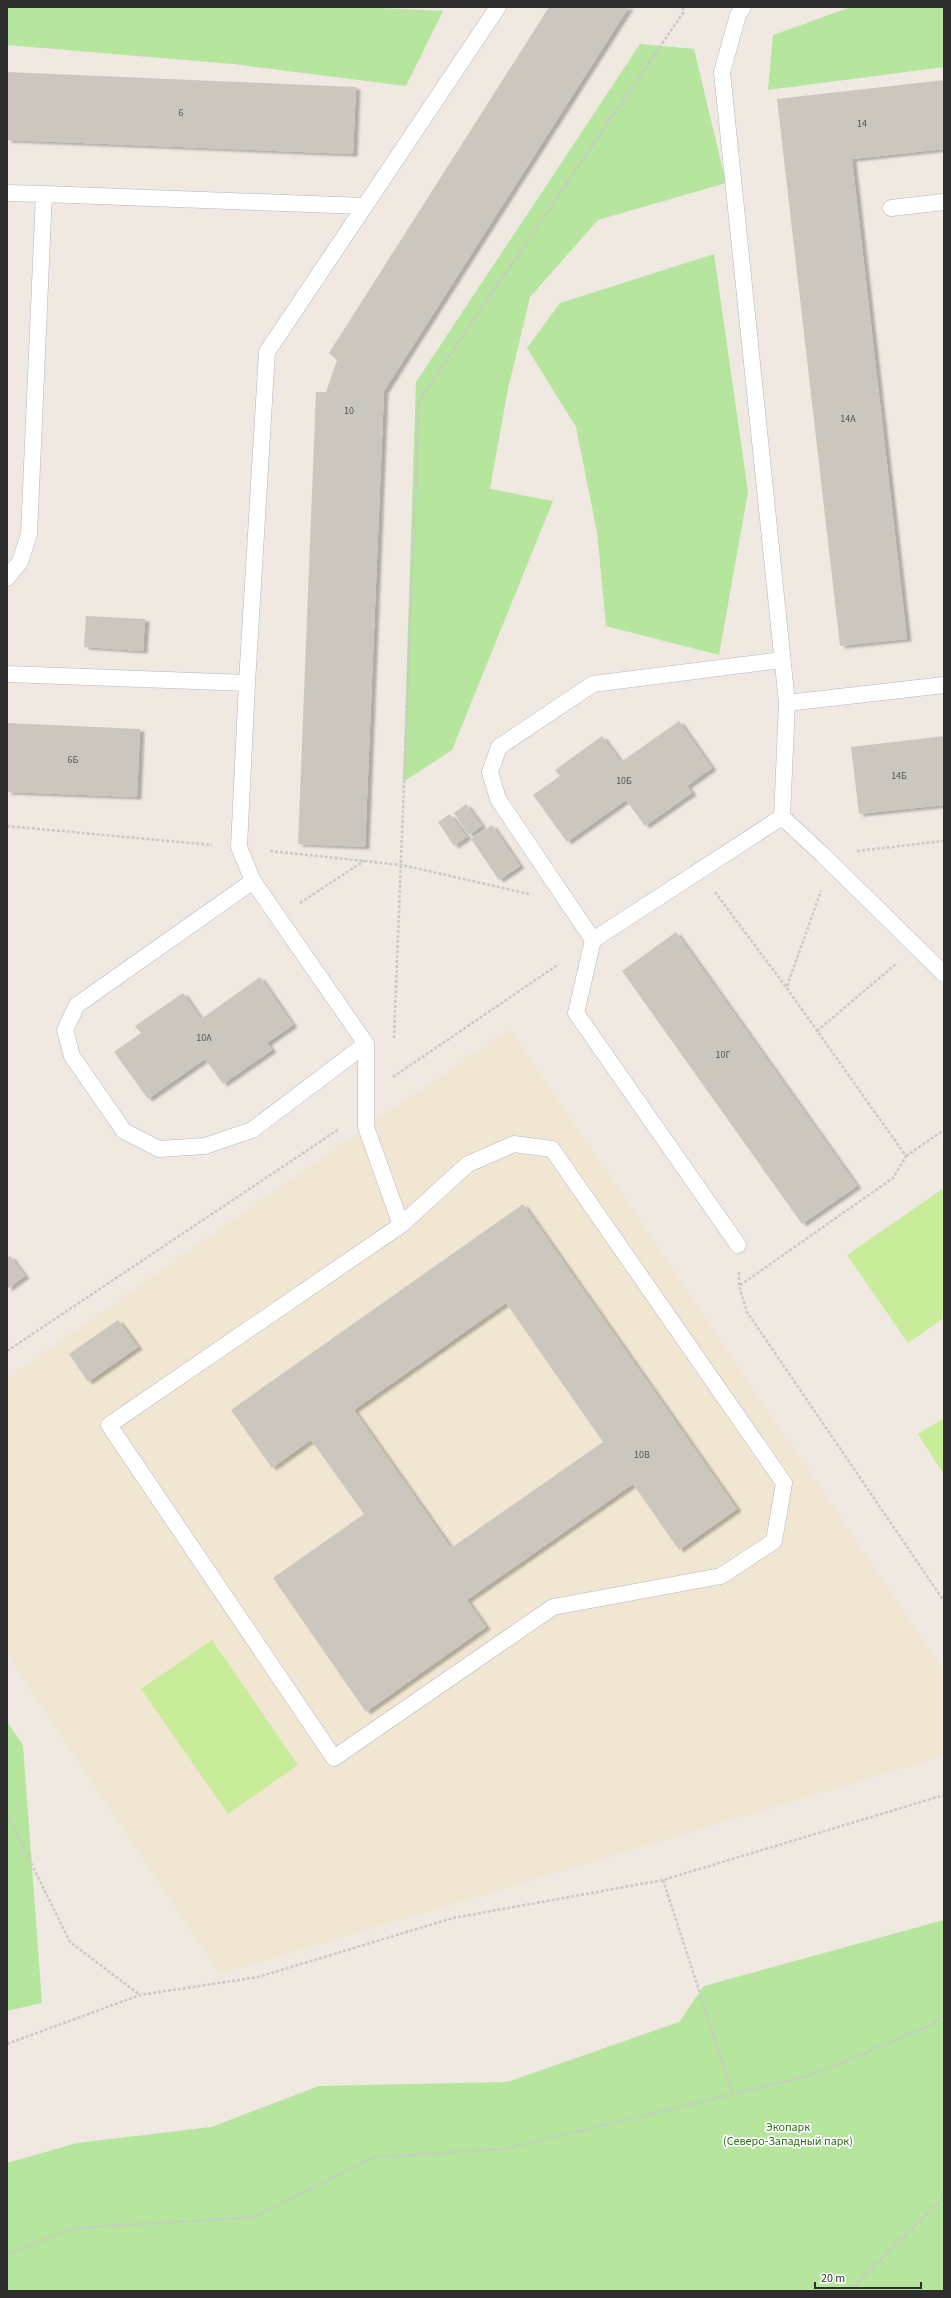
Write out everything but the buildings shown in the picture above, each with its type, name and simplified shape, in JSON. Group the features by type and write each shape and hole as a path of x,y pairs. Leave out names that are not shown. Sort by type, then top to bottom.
{"lane":[{"path":"401,1225 366,1127 364,1106 366,1044 253,881 239,847 247,683 267,352 498,7"},
{"path":"743,7 738,15 722,72 787,703 782,817 944,974"},
{"path":"7,193 364,206"},
{"path":"7,578 20,562 29,534 44,194"},
{"path":"891,208 944,202"},
{"path":"593,940 498,799 490,772 499,747 593,684 782,660"},
{"path":"7,674 247,683"},
{"path":"787,703 944,685"},
{"path":"738,1245 576,1013 593,940 782,817"},
{"path":"253,881 77,1005 65,1030 72,1056 124,1131 159,1149 205,1146 252,1130 366,1044"},
{"path":"514,1144 552,1149 784,1483 774,1541 721,1576 553,1607 334,1758 109,1425 401,1225 468,1164 514,1144"}],"path":[{"path":"394,1039 419,400 683,13 683,7"},
{"path":"7,826 239,847 402,865 568,902"},
{"path":"786,987 827,859 944,841"},
{"path":"278,917 365,861"},
{"path":"699,870 786,987 906,1156"},
{"path":"392,1070 392,1078 593,940"},
{"path":"817,1031 916,946"},
{"path":"7,1352 342,1127 364,1106"},
{"path":"739,1286 893,1178 906,1156 944,1130"},
{"path":"738,1245 739,1286 747,1312 944,1601"},
{"path":"7,2044 140,1995 258,1977 453,1918 663,1880 944,1795"},
{"path":"7,1814 70,1942 140,1995"},
{"path":"663,1880 687,1949 733,2094"},
{"path":"7,2254 74,2228 254,2217 375,2157 504,2149 812,2075 932,2025 944,2016"},
{"path":"854,2291 857,2283 944,2197"}],"shaded area":[{"path":"510,1029 944,1671 944,1756 220,1974 7,1654 7,1379 366,1127"}],"green space":[{"path":"7,7 364,7 443,11 406,86 233,64 7,45"},
{"path":"851,7 944,7 944,67 768,90 773,35"},
{"path":"640,44 694,49 726,183 598,220 530,297 508,389 490,489 553,501 452,750 403,782 416,382"},
{"path":"714,254 748,492 719,655 606,626 597,532 576,427 527,348 560,303"},
{"path":"944,1188 944,1318 908,1343 847,1255"},
{"path":"944,1418 944,1475 918,1434"},
{"path":"212,1640 298,1765 228,1814 141,1689"},
{"path":"7,1722 23,1745 42,2003 7,2011"},
{"name":"Экопарк (Северо-Западный парк)","path":"944,1920 944,2291 7,2291 7,2163 77,2143 211,2127 319,2086 507,2082 679,2022 704,1986"}]}
